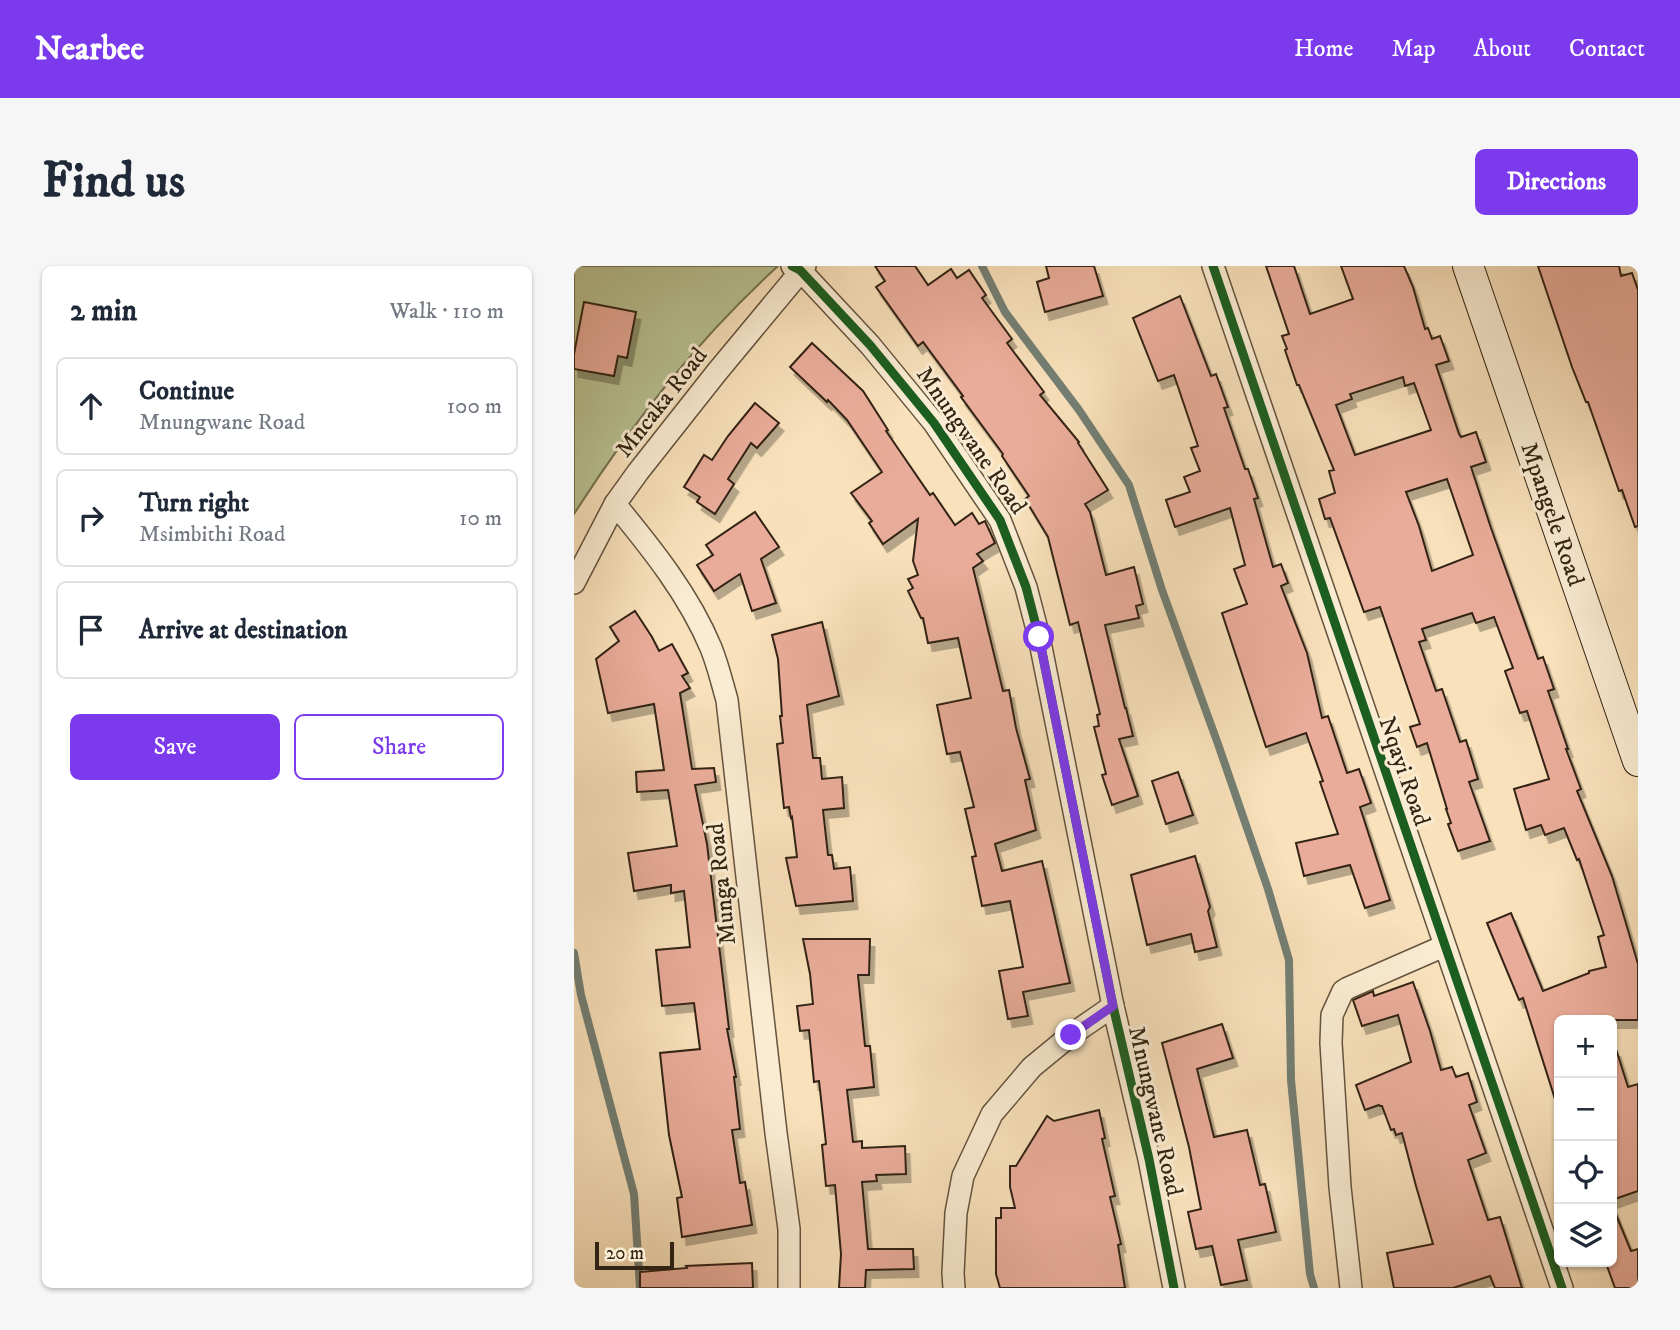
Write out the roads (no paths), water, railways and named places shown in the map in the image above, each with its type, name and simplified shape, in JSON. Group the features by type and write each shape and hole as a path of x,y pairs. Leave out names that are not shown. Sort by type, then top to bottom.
{"street":[{"name":"Nqayi Road","path":"1213,266 1562,1288"},
{"name":"Mpangele Road","path":"1468,266 1638,761"},
{"name":"Mncaka Road","path":"574,583 615,504 799,267"},
{"name":"Mnungwane Road","path":"799,267 870,345 934,423 1000,520 1026,587 1038,629 1113,1006 1149,1159 1174,1288"},
{"name":"Munga Road","path":"615,504 655,552 687,601 711,649 727,700 774,1120 789,1229 789,1288"},
{"path":"1350,1288 1340,1187 1331,1043 1332,1015 1343,991 1444,946"},
{"path":"954,1288 956,1213 963,1176 992,1114 1032,1067 1071,1035 1113,1006"}],"waterway":[{"path":"982,266 1005,312 1079,410 1129,485 1162,590 1268,889 1289,960 1291,1080 1310,1274 1314,1288"},
{"path":"574,953 581,995 634,1194 640,1288"}]}
